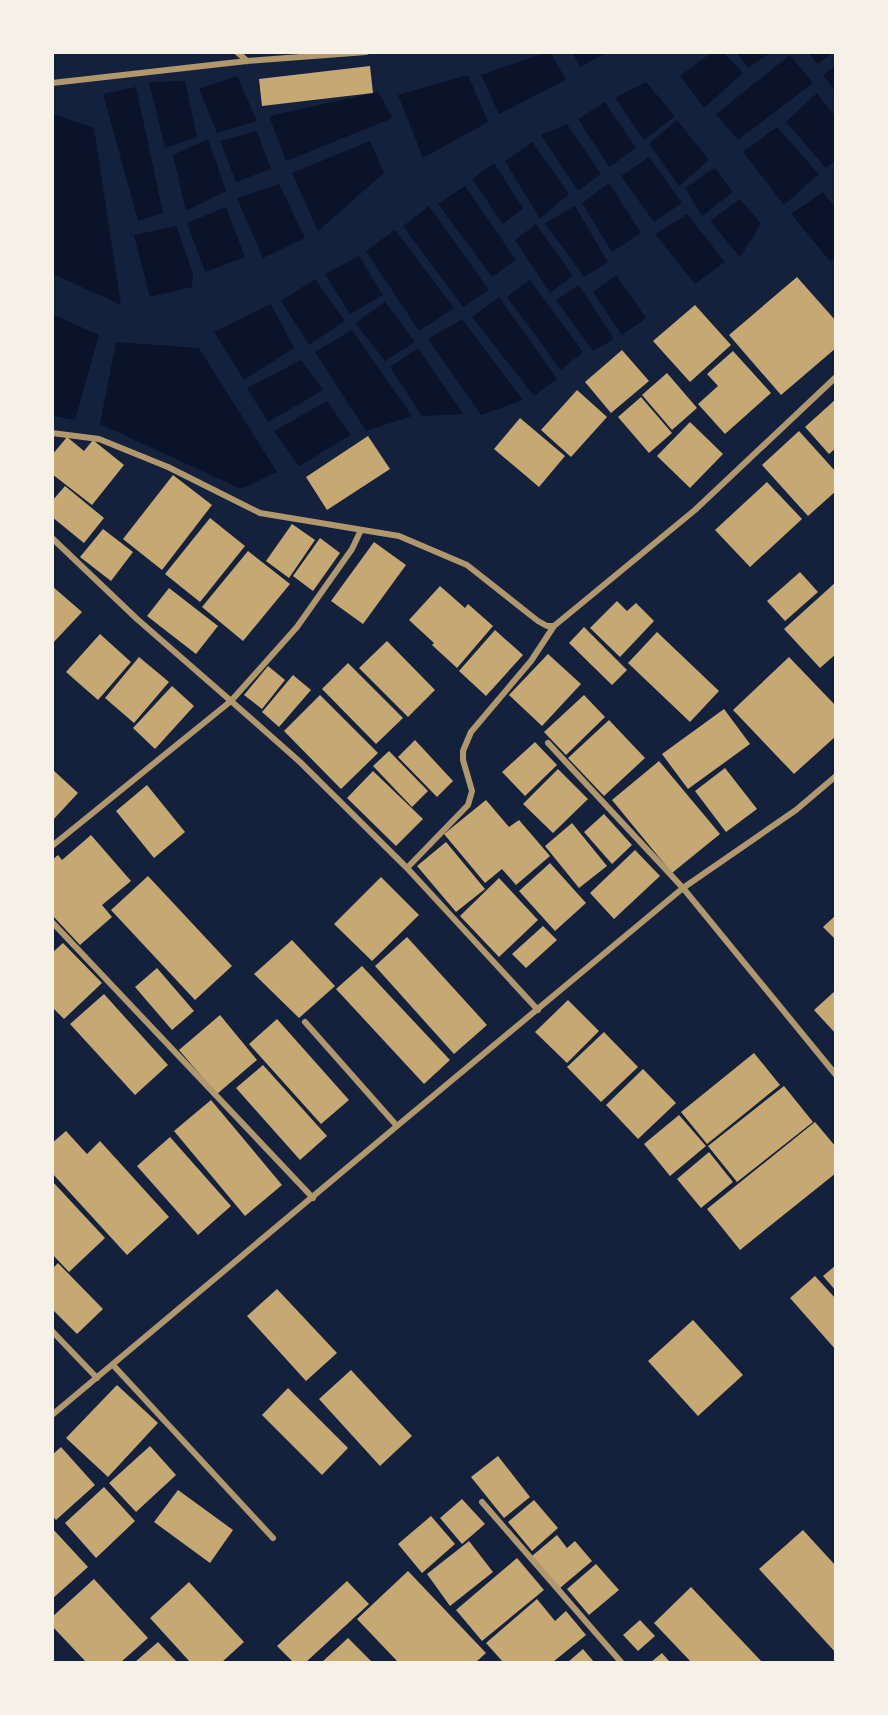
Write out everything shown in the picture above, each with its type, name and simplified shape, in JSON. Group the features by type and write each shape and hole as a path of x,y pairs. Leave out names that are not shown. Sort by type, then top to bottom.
{"street":[{"path":"237,52 247,61"},
{"path":"52,83 247,61 366,52"},
{"path":"406,868 468,805 472,791 463,760 463,751 471,732 531,661 555,626 695,510 836,377"},
{"path":"52,433 99,439 168,467 260,513 399,536 467,565 538,621 547,626 555,626"},
{"path":"52,846 231,701 297,627 352,549 361,530"},
{"path":"52,538 137,619 300,762 406,868 538,1010"},
{"path":"548,743 683,888 836,1075"},
{"path":"52,1415 683,888 796,810 836,776"},
{"path":"52,922 313,1198"},
{"path":"305,1022 397,1126"},
{"path":"52,1331 97,1378"},
{"path":"113,1365 273,1538"},
{"path":"482,1502 621,1662"}],"water":[{"path":"547,52 551,53 566,80 499,114 481,75"},
{"path":"712,52 724,53 743,73 704,108 680,76"},
{"path":"573,53 606,53 580,67"},
{"path":"737,53 770,53 748,68"},
{"path":"808,53 832,53 818,64"},
{"path":"790,55 813,83 738,140 716,114"},
{"path":"835,66 835,91 823,75"},
{"path":"468,75 488,122 423,158 398,95"},
{"path":"237,76 257,121 217,133 199,89"},
{"path":"185,81 197,137 165,148 149,82"},
{"path":"646,82 675,116 644,140 615,98"},
{"path":"136,87 163,213 138,221 103,94"},
{"path":"378,92 393,118 286,161 269,116"},
{"path":"817,93 835,116 835,160 826,168 786,122"},
{"path":"605,102 636,148 609,167 578,119"},
{"path":"53,114 94,128 121,305 53,274"},
{"path":"677,120 709,160 679,186 649,144"},
{"path":"567,124 601,174 578,191 541,135"},
{"path":"777,127 819,174 784,205 743,152"},
{"path":"257,131 271,169 236,182 220,141"},
{"path":"208,139 226,191 186,211 173,155"},
{"path":"370,141 384,173 318,231 292,173"},
{"path":"532,142 569,194 540,219 505,161"},
{"path":"649,157 682,203 654,222 621,176"},
{"path":"494,163 523,208 503,224 472,179"},
{"path":"715,168 733,192 702,216 685,188"},
{"path":"609,183 641,233 612,252 582,203"},
{"path":"279,184 305,238 263,258 237,198"},
{"path":"465,186 516,260 492,277 438,204"},
{"path":"823,192 835,208 835,257 830,261 791,214"},
{"path":"740,199 761,224 740,257 710,221"},
{"path":"429,206 489,290 463,307 403,226"},
{"path":"575,206 608,262 584,277 545,223"},
{"path":"226,207 245,257 205,272 187,223"},
{"path":"687,214 725,262 695,284 655,234"},
{"path":"536,224 573,276 550,293 515,240"},
{"path":"176,226 193,273 192,287 150,297 134,235"},
{"path":"395,230 454,308 419,331 366,251"},
{"path":"359,256 383,295 350,314 325,274"},
{"path":"616,275 646,318 622,335 593,292"},
{"path":"315,279 345,321 309,345 281,301"},
{"path":"530,280 583,352 561,370 507,297"},
{"path":"579,285 614,339 593,351 556,300"},
{"path":"499,297 557,379 534,396 472,317"},
{"path":"385,302 415,342 385,361 355,323"},
{"path":"271,304 294,348 244,380 214,332"},
{"path":"52,314 99,335 75,420 53,416"},
{"path":"462,319 523,400 481,415 428,339"},
{"path":"352,330 412,416 366,431 315,352"},
{"path":"116,342 199,348 277,472 241,489 100,424"},
{"path":"418,348 463,414 422,416 390,367"},
{"path":"301,360 323,390 268,422 247,388"},
{"path":"327,401 351,435 299,466 274,431"}],"building":[{"path":"370,66 373,93 262,106 259,79"},
{"path":"797,277 836,321 836,348 781,395 729,335"},
{"path":"695,305 731,345 690,382 653,341"},
{"path":"622,350 649,381 611,413 585,382"},
{"path":"733,351 771,393 725,434 698,404 718,386 707,374"},
{"path":"667,373 697,408 672,430 642,395"},
{"path":"577,390 607,417 571,457 541,430"},
{"path":"641,397 672,433 649,453 618,417"},
{"path":"836,399 836,448 829,454 805,427"},
{"path":"520,418 565,456 539,487 494,449"},
{"path":"690,422 723,454 690,488 657,456"},
{"path":"799,431 836,472 836,491 808,516 762,465"},
{"path":"368,436 390,469 327,510 306,477"},
{"path":"67,437 84,451 93,440 124,465 92,505 52,474 52,455"},
{"path":"173,475 212,505 162,570 123,539"},
{"path":"767,482 802,519 750,567 715,530"},
{"path":"65,486 104,518 84,543 52,517 52,501"},
{"path":"210,518 245,546 200,602 165,574"},
{"path":"292,524 315,540 289,578 266,561"},
{"path":"103,529 133,552 111,581 80,557"},
{"path":"320,538 340,553 313,591 293,576"},
{"path":"374,542 406,565 363,624 331,601"},
{"path":"248,551 290,584 243,641 202,607"},
{"path":"800,572 818,592 785,621 767,601"},
{"path":"836,582 836,654 820,668 784,629"},
{"path":"52,586 82,612 52,644"},
{"path":"440,586 465,608 468,604 493,626 457,668 409,620"},
{"path":"169,588 218,626 196,654 147,616"},
{"path":"617,601 627,611 636,603 654,621 620,657 590,628"},
{"path":"584,627 627,670 612,685 569,643"},
{"path":"495,630 523,655 486,696 459,671"},
{"path":"657,632 719,691 690,722 628,663"},
{"path":"100,634 131,662 98,700 66,672"},
{"path":"387,641 435,690 408,717 359,668"},
{"path":"548,654 581,684 542,726 509,695"},
{"path":"139,657 169,682 134,723 105,698"},
{"path":"789,657 836,706 836,736 794,774 733,710"},
{"path":"348,663 403,718 376,744 322,689"},
{"path":"268,666 285,680 262,709 244,695"},
{"path":"293,675 311,690 279,727 262,712"},
{"path":"172,686 194,706 155,749 133,728"},
{"path":"320,695 378,753 341,789 284,731"},
{"path":"584,695 605,717 566,755 544,732"},
{"path":"724,709 750,744 688,789 662,754"},
{"path":"609,720 645,758 604,796 568,758"},
{"path":"415,740 453,781 437,797 398,757"},
{"path":"535,742 557,765 525,796 502,772"},
{"path":"389,751 428,791 412,807 373,766"},
{"path":"659,761 720,834 672,873 612,800"},
{"path":"725,768 757,809 726,832 695,791"},
{"path":"52,769 78,793 52,821"},
{"path":"558,769 588,799 553,833 523,804"},
{"path":"373,771 423,819 396,846 347,798"},
{"path":"147,785 185,832 154,858 116,811"},
{"path":"486,800 509,827 519,820 550,856 516,885 502,869 485,883 444,834"},
{"path":"604,814 632,845 612,864 584,832"},
{"path":"572,823 607,866 579,888 545,846"},
{"path":"91,835 131,881 102,905 112,917 80,945 52,915 52,860 58,855 62,860"},
{"path":"446,842 485,889 456,912 417,866"},
{"path":"635,850 660,876 614,919 590,893"},
{"path":"550,863 586,903 555,931 519,891"},
{"path":"148,876 232,966 195,1000 111,910"},
{"path":"381,877 419,915 372,961 334,924"},
{"path":"499,878 538,920 499,957 460,916"},
{"path":"836,915 836,940 823,927"},
{"path":"543,926 557,940 526,968 512,954"},
{"path":"407,937 487,1025 454,1054 375,966"},
{"path":"292,940 335,986 299,1018 254,974"},
{"path":"63,943 102,983 64,1019 52,1007 52,953"},
{"path":"362,966 450,1060 424,1084 336,989"},
{"path":"157,968 194,1011 172,1030 135,987"},
{"path":"836,990 836,1034 814,1010"},
{"path":"104,994 168,1065 135,1095 70,1024"},
{"path":"568,1000 599,1031 567,1063 535,1032"},
{"path":"220,1015 257,1060 217,1094 179,1050"},
{"path":"277,1019 349,1100 321,1124 249,1044"},
{"path":"604,1032 638,1067 601,1102 567,1067"},
{"path":"754,1053 780,1085 707,1144 681,1112"},
{"path":"263,1065 327,1136 300,1160 236,1088"},
{"path":"643,1069 676,1103 638,1139 606,1105"},
{"path":"784,1086 813,1122 737,1182 708,1146"},
{"path":"211,1100 282,1185 245,1216 174,1131"},
{"path":"679,1115 706,1146 670,1176 644,1144"},
{"path":"815,1122 836,1147 836,1173 740,1250 707,1209"},
{"path":"66,1131 87,1154 100,1141 169,1217 127,1255 52,1173 52,1143"},
{"path":"170,1137 231,1206 198,1235 137,1166"},
{"path":"709,1152 733,1182 701,1208 677,1179"},
{"path":"52,1181 105,1238 69,1272 52,1254"},
{"path":"58,1263 103,1309 77,1334 52,1309 52,1269"},
{"path":"836,1265 836,1291 823,1276"},
{"path":"815,1276 836,1299 836,1350 790,1298"},
{"path":"277,1289 337,1353 306,1381 247,1316"},
{"path":"693,1320 743,1375 698,1416 648,1361"},
{"path":"351,1370 412,1436 380,1466 319,1399"},
{"path":"117,1385 158,1423 108,1477 66,1438"},
{"path":"288,1388 348,1448 322,1475 262,1415"},
{"path":"150,1446 176,1475 136,1512 109,1483"},
{"path":"61,1447 95,1485 56,1520 52,1516 52,1455"},
{"path":"498,1456 530,1497 504,1518 471,1477"},
{"path":"104,1487 135,1521 96,1558 65,1523"},
{"path":"178,1490 233,1530 210,1563 154,1522"},
{"path":"462,1499 485,1524 462,1544 440,1518"},
{"path":"534,1500 558,1528 532,1551 508,1522"},
{"path":"431,1516 455,1544 422,1573 398,1544"},
{"path":"52,1528 88,1567 52,1599"},
{"path":"803,1530 836,1566 836,1653 759,1569"},
{"path":"557,1535 567,1548 575,1541 592,1561 560,1588 532,1556"},
{"path":"469,1541 493,1572 450,1606 427,1574"},
{"path":"517,1558 544,1590 482,1641 456,1610"},
{"path":"596,1564 619,1590 589,1615 567,1589"},
{"path":"408,1571 486,1653 476,1662 398,1662 357,1619"},
{"path":"94,1579 148,1638 121,1662 86,1662 52,1626 52,1617"},
{"path":"347,1581 369,1604 306,1662 293,1662 277,1646"},
{"path":"189,1582 244,1642 222,1662 190,1662 150,1618"},
{"path":"691,1587 762,1662 691,1662 654,1623"},
{"path":"537,1599 555,1621 566,1611 586,1635 553,1662 503,1662 486,1643"},
{"path":"640,1620 655,1636 638,1651 623,1635"},
{"path":"348,1638 372,1662 322,1662"},
{"path":"158,1642 177,1662 135,1662"},
{"path":"583,1649 594,1662 568,1662"},
{"path":"662,1653 670,1662 651,1662"}]}
